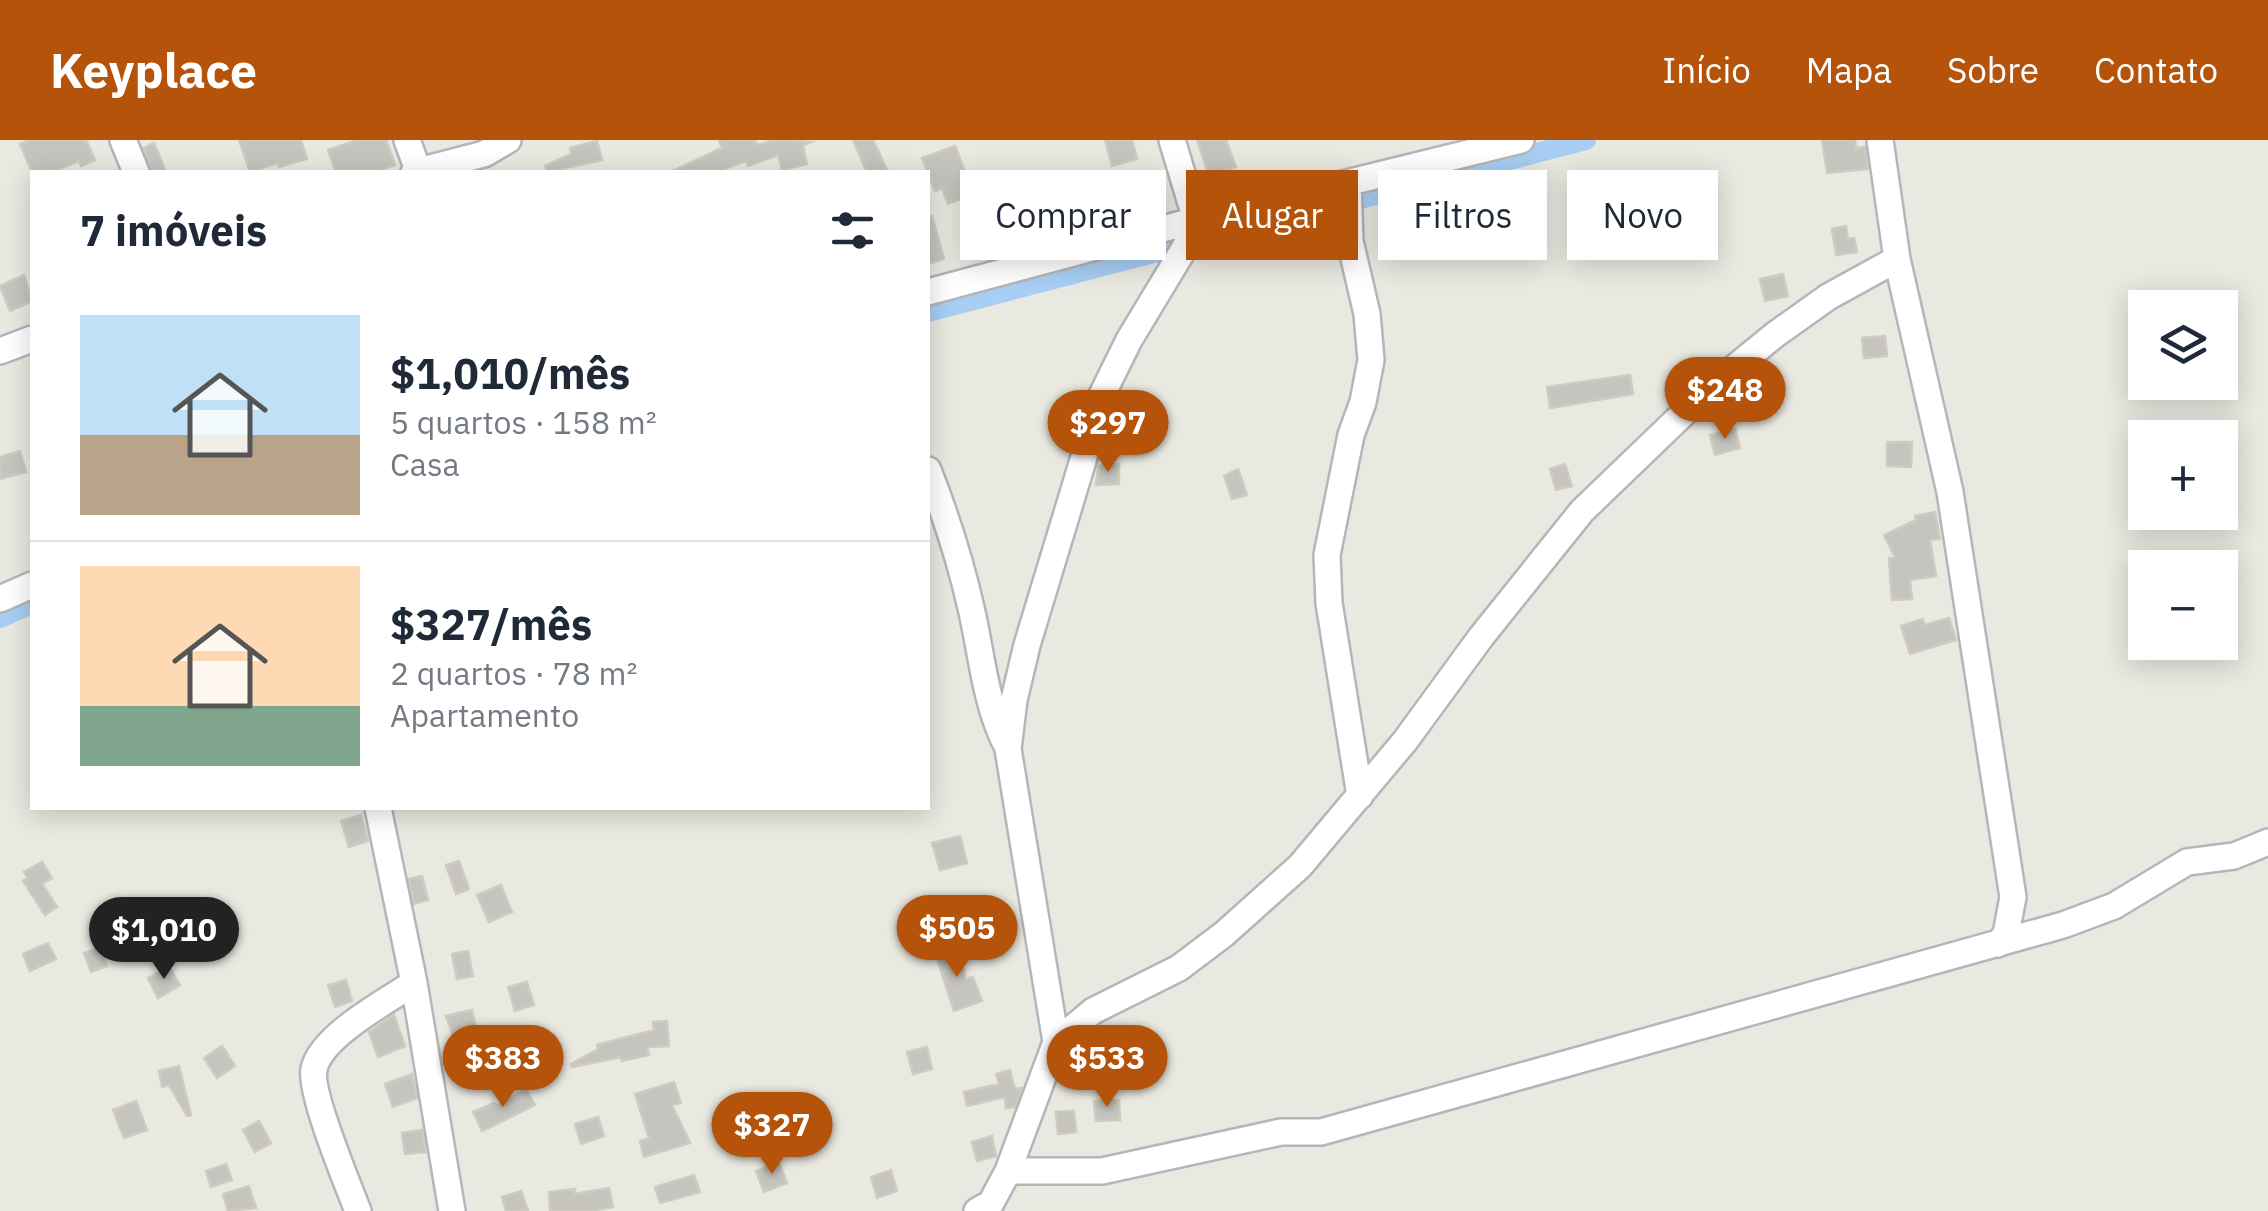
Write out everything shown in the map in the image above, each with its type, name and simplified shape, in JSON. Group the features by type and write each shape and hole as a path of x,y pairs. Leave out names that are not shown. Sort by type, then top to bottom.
{"street":[{"path":"124,140 135,170"},
{"path":"408,140 416,170"},
{"path":"424,170 484,154 508,140"},
{"path":"1172,140 1186,181"},
{"path":"1358,180 1520,140"},
{"path":"1880,140 1898,259 1950,492 2013,897 2006,934 1998,944"},
{"path":"930,291 1186,223"},
{"path":"977,1211 991,1203 1008,1171 1056,1042 1008,749 1014,700 1026,645 1095,409 1129,340 1186,242"},
{"path":"1056,1042 1094,1011 1178,968 1224,934 1300,866 1360,796 1540,561 1605,487 1711,388 1776,334 1828,297 1898,259"},
{"path":"1355,260 1367,314 1371,360 1327,555 1329,603 1360,796"},
{"path":"0,351 30,340"},
{"path":"930,476 950,532 996,726 1008,749"},
{"path":"0,600 30,586"},
{"path":"378,810 414,982 452,1211"},
{"path":"1008,1171 1102,1171 1282,1132 1321,1132 2063,926 2114,906 2187,862 2234,856 2268,842"},
{"path":"358,1211 315,1091 314,1068 344,1030 414,982"}],"building":[{"path":"30,140 86,140 95,160 81,166 79,161 57,170 31,170 20,144"},
{"path":"239,140 301,140 307,159 249,170"},
{"path":"357,140 386,140 395,165 380,170 335,170 328,150"},
{"path":"719,140 755,140 757,145 774,140 811,142 803,146 807,164 782,170 778,155 721,170 675,170 722,148"},
{"path":"853,140 873,140 887,170 866,170"},
{"path":"1105,140 1132,140 1137,159 1112,166"},
{"path":"1197,140 1226,140 1236,167 1207,170"},
{"path":"1822,140 1855,140 1856,148 1865,147 1868,169 1827,173"},
{"path":"597,141 602,160 546,170 545,166 571,154 570,148"},
{"path":"154,143 165,170 151,170 144,148"},
{"path":"955,146 964,170 960,170 960,199 948,204 942,188 935,191 930,170 922,158"},
{"path":"930,216 932,216 944,259 930,263"},
{"path":"1846,226 1848,239 1854,238 1857,252 1836,255 1832,229"},
{"path":"1783,274 1788,296 1765,301 1760,279"},
{"path":"24,275 30,302 10,311 0,286"},
{"path":"1885,336 1887,356 1864,358 1862,338"},
{"path":"1630,375 1633,394 1550,408 1547,387"},
{"path":"1735,429 1740,448 1715,455 1710,435"},
{"path":"1887,442 1912,442 1911,467 1887,466"},
{"path":"20,451 26,472 0,479 0,457"},
{"path":"1119,464 1119,484 1096,485 1098,466"},
{"path":"1565,464 1572,486 1556,490 1550,469"},
{"path":"1238,469 1247,495 1232,499 1224,476"},
{"path":"1935,512 1940,539 1930,540 1936,576 1910,580 1912,599 1892,600 1889,558 1895,557 1884,535 1916,520 1915,516"},
{"path":"1949,618 1956,640 1910,654 1901,626 1923,619 1925,625"},
{"path":"361,815 368,841 349,847 341,821"},
{"path":"960,836 967,863 940,870 932,843"},
{"path":"459,861 469,889 456,894 446,865"},
{"path":"42,862 52,878 42,884 57,907 45,915 23,881 28,878 24,872"},
{"path":"422,876 428,900 414,904 409,879"},
{"path":"501,885 512,912 489,922 477,895"},
{"path":"152,907 164,928 148,938 135,916"},
{"path":"48,943 56,959 30,971 23,954"},
{"path":"957,946 966,979 973,977 982,1001 954,1011 935,952"},
{"path":"101,948 107,966 91,972 84,953"},
{"path":"468,951 473,976 457,979 452,954"},
{"path":"169,967 180,985 158,998 148,978"},
{"path":"346,980 352,1001 335,1007 328,985"},
{"path":"527,982 534,1005 515,1011 508,987"},
{"path":"472,1010 480,1045 491,1041 497,1059 466,1070 446,1016"},
{"path":"394,1015 405,1046 378,1057 369,1032"},
{"path":"667,1021 669,1046 647,1047 649,1055 622,1061 621,1057 572,1067 571,1064 598,1049 597,1045 654,1030 653,1022"},
{"path":"553,1044 556,1058 531,1063 528,1049"},
{"path":"222,1046 235,1066 217,1078 204,1058"},
{"path":"927,1047 932,1069 913,1074 907,1052"},
{"path":"179,1066 191,1115 187,1116 169,1085 162,1087 159,1071"},
{"path":"1010,1070 1015,1089 1022,1088 1015,1107 1006,1108 1005,1097 967,1106 964,1092 999,1084 996,1074"},
{"path":"412,1074 417,1098 393,1107 385,1084"},
{"path":"674,1082 681,1103 672,1105 690,1143 644,1157 640,1141 649,1138 635,1094"},
{"path":"526,1089 535,1105 482,1131 473,1112 494,1103 496,1106"},
{"path":"1119,1100 1120,1120 1096,1121 1094,1101"},
{"path":"136,1101 147,1130 124,1138 113,1110"},
{"path":"1074,1111 1076,1132 1058,1134 1056,1112"},
{"path":"598,1117 604,1136 581,1144 575,1124"},
{"path":"259,1121 271,1143 255,1152 243,1130"},
{"path":"422,1130 426,1152 405,1154 402,1133"},
{"path":"992,1136 996,1156 977,1161 972,1142"},
{"path":"779,1162 787,1183 764,1192 756,1171"},
{"path":"226,1164 232,1180 211,1187 206,1171"},
{"path":"891,1170 897,1191 877,1198 871,1177"},
{"path":"694,1175 700,1192 660,1203 655,1187"},
{"path":"249,1186 256,1208 228,1211 223,1194"},
{"path":"609,1188 613,1207 550,1211 549,1192 575,1189 575,1194"},
{"path":"521,1191 528,1211 506,1211 502,1197"}],"waterway":[{"path":"930,311 1586,140"},
{"path":"0,618 30,605"}]}
